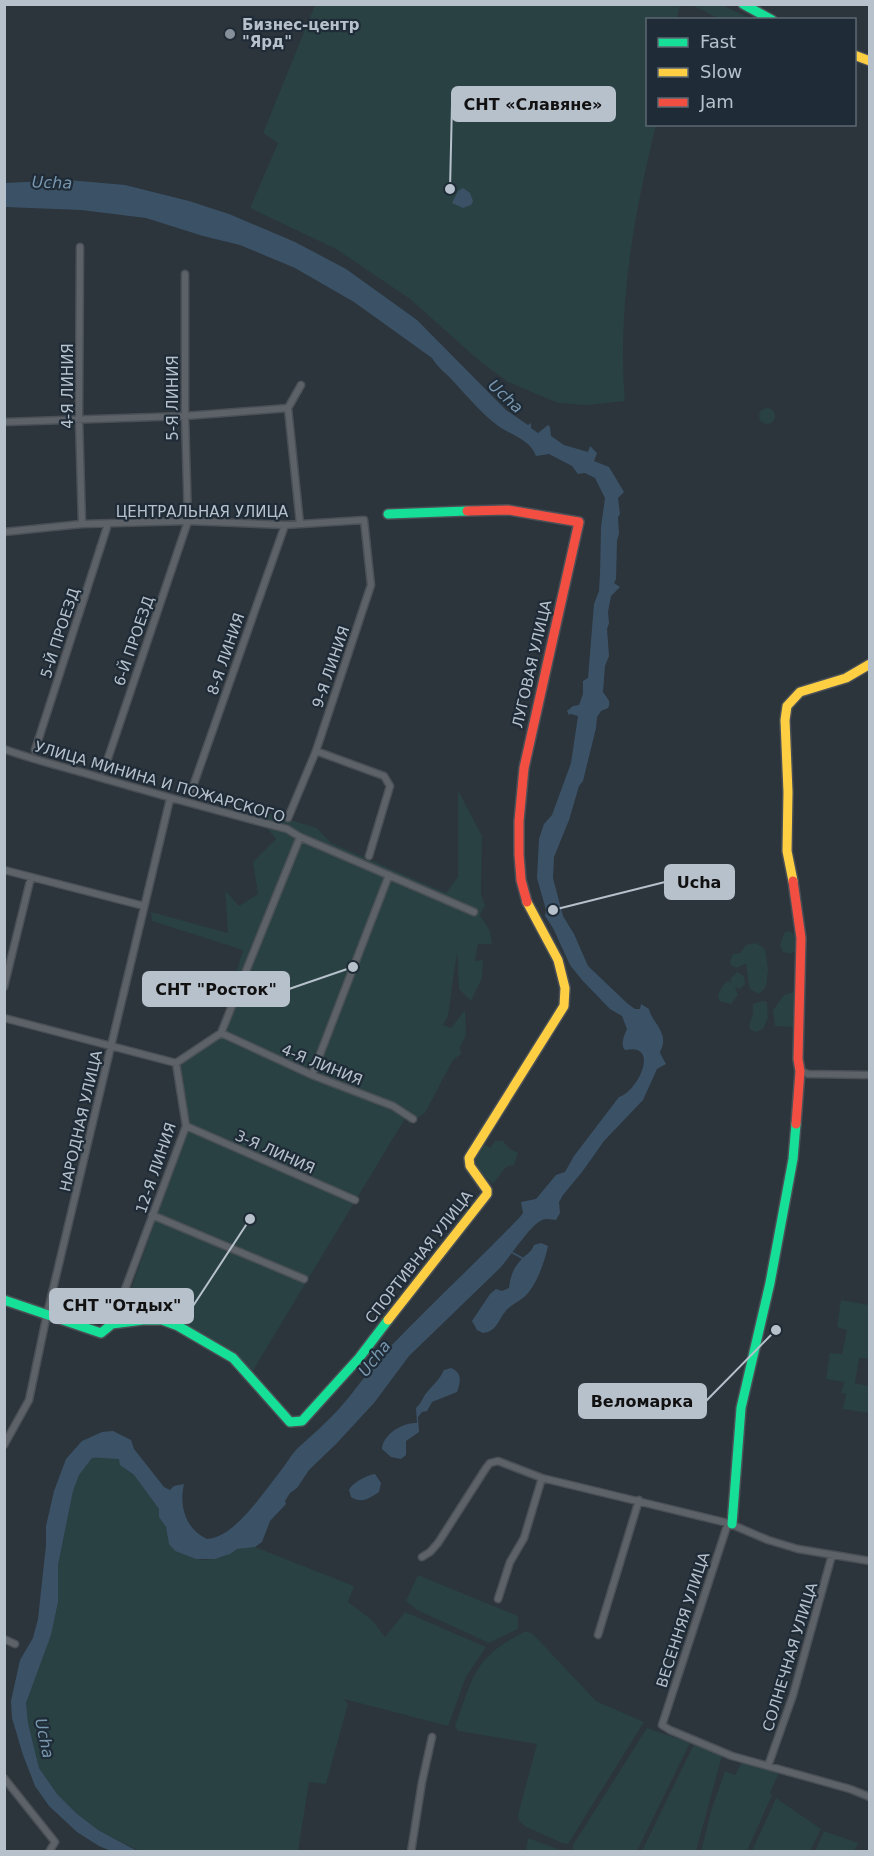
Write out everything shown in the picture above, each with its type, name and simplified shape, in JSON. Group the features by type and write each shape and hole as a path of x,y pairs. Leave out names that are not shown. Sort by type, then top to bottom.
{"street":[{"path":"743,4 768,18"},
{"path":"856,55 870,61"},
{"name":"4-Я ЛИНИЯ","path":"80,247 79,419 82,524"},
{"name":"5-Я ЛИНИЯ","path":"185,274 188,521"},
{"path":"300,524 288,408 301,385"},
{"path":"4,422 185,416 288,408"},
{"name":"ЛУГОВАЯ УЛИЦА","path":"388,514 508,510 579,522 555,637 532,728 518,824 520,870 525,899 560,960 563,968 565,996"},
{"name":"ЦЕНТРАЛЬНАЯ УЛИЦА","path":"4,531 82,524 188,521 285,525 364,520"},
{"name":"9-Я ЛИНИЯ","path":"288,818 316,751 371,585 364,520"},
{"name":"6-Й ПРОЕЗД","path":"104,770 188,521"},
{"name":"5-Й ПРОЕЗД","path":"35,750 108,524"},
{"name":"8-Я ЛИНИЯ","path":"190,792 285,525"},
{"path":"730,1523 741,1408 770,1283 796,1135 800,1071 798,1059 801,938 787,851 788,780 785,720 787,706 800,692 846,678 870,664"},
{"name":"УЛИЦА МИНИНА И ПОЖАРСКОГО","path":"4,749 34,760 100,777 170,799 287,830 474,912"},
{"path":"316,751 384,776 390,786 369,856"},
{"name":"НАРОДНАЯ УЛИЦА","path":"4,1445 29,1400 47,1314 170,799"},
{"path":"4,1018 176,1063 221,1034 300,837"},
{"path":"4,870 144,906"},
{"path":"312,1075 389,875"},
{"path":"4,987 31,877"},
{"name":"СПОРТИВНАЯ УЛИЦА","path":"112,1324 162,1320 177,1326 233,1358 290,1422 302,1421 358,1358 481,1203 487,1190 470,1166 469,1158 564,1006 565,996"},
{"name":"4-Я ЛИНИЯ","path":"221,1034 312,1075 393,1106 413,1119"},
{"name":"12-Я ЛИНИЯ","path":"112,1324 186,1126 176,1063"},
{"path":"800,1071 808,1074 870,1075"},
{"name":"3-Я ЛИНИЯ","path":"186,1126 355,1200"},
{"path":"152,1215 304,1279"},
{"path":"4,1300 101,1333 112,1324"},
{"path":"422,1557 438,1543 490,1463 498,1461 542,1478 730,1523 768,1540 798,1549 870,1561"},
{"path":"498,1599 510,1562 524,1538 542,1478"},
{"path":"598,1635 639,1500"},
{"name":"ВЕСЕННЯЯ УЛИЦА","path":"730,1523 662,1725 732,1756 768,1766"},
{"name":"СОЛНЕЧНАЯ УЛИЦА","path":"768,1766 793,1695 832,1555"},
{"path":"4,1639 15,1644"},
{"path":"411,1851 432,1737"},
{"path":"768,1766 850,1789 870,1797"},
{"path":"4,1778 55,1842 50,1851"}],"green space":[{"path":"315,5 680,5 677,18 646,18 646,126 656,126 634,227 625,297 623,366 625,401 588,405 558,403 508,382 482,363 410,299 336,249 250,208 278,143 263,133"},
{"path":"692,5 722,5 749,18 718,18"},
{"path":"767,408 773,410 775,416 773,422 767,424 761,422 759,416 761,410"},
{"path":"458,790 482,836 481,894 485,905 480,915 490,931 492,944 478,944 475,961 483,960 482,978 471,1001 459,989 457,952 448,1016 443,1025 451,1028 465,1010 466,1035 460,1047 461,1054 453,1060 425,1113 408,1124 409,1113 386,1101 225,1033 247,978 236,973 243,950 152,921 151,912 228,933 225,890 239,906 258,894 253,862 276,839 250,808 317,828 331,843 446,893 458,877"},
{"path":"789,931 797,936 797,949 791,954 783,952 780,945 784,933"},
{"path":"756,943 764,948 768,970 766,987 759,994 751,990 749,986 746,964 736,968 731,965 730,961 733,954 740,953 746,945"},
{"path":"737,972 744,976 745,984 740,989 735,987 738,995 731,1004 719,1001 718,995 723,985 728,981 732,983 730,979"},
{"path":"793,992 796,994 794,1027 775,1026 773,1010 784,995"},
{"path":"767,1002 768,1018 763,1029 756,1032 749,1026 753,1004"},
{"path":"221,1035 406,1117 252,1372 233,1355 162,1316 122,1314 190,1124 178,1064"},
{"path":"495,1141 503,1141 518,1153 514,1165 506,1167 493,1184 479,1171 474,1159 483,1143 490,1148"},
{"path":"841,1300 869,1305 869,1359 859,1358 855,1383 869,1386 869,1413 843,1409 846,1394 841,1393 844,1382 826,1379 830,1353 842,1354 847,1330 837,1327"},
{"path":"92,1458 119,1459 126,1470 134,1475 159,1509 169,1543 175,1551 196,1559 206,1560 223,1557 237,1549 255,1547 354,1586 348,1602 372,1620 385,1637 405,1612 486,1647 466,1677 448,1726 344,1699 348,1704 326,1784 309,1782 298,1851 139,1851 98,1830 57,1794 39,1768 28,1723 26,1703 51,1635 58,1602 58,1565 73,1491 79,1475"},
{"path":"418,1575 518,1616 518,1629 489,1643 417,1610 406,1601"},
{"path":"526,1631 533,1634 596,1701 644,1722 568,1844 526,1827 519,1821 518,1815 537,1744 458,1731 455,1726 478,1669 496,1650"},
{"path":"647,1728 690,1743 637,1851 573,1850 573,1845"},
{"path":"696,1744 722,1756 696,1851 642,1851 693,1746"},
{"path":"742,1762 779,1773 770,1793 772,1795 747,1851 701,1852 711,1811 725,1771 735,1775"},
{"path":"776,1798 821,1829 810,1851 752,1851"},
{"path":"824,1831 858,1843 854,1851 815,1851"},
{"path":"528,1838 558,1849 562,1851 526,1851"}],"water":[{"path":"68,180 125,185 189,201 229,214 295,242 346,269 417,320 506,410 528,425 531,423 531,428 538,433 548,425 551,436 564,445 588,452 590,446 597,453 594,461 609,467 624,492 618,498 620,514 614,583 620,587 611,596 608,612 609,656 605,666 603,692 608,699 609,706 597,717 583,781 579,786 569,820 554,857 553,878 563,916 588,966 635,1009 640,1009 641,1004 649,1009 662,1034 663,1044 660,1053 666,1064 657,1069 643,1100 604,1141 563,1195 559,1202 560,1213 556,1220 544,1219 537,1223 499,1269 409,1356 374,1403 309,1470 297,1488 290,1493 285,1501 286,1504 270,1521 262,1542 255,1547 237,1549 215,1559 196,1559 175,1551 169,1544 166,1527 159,1517 159,1509 134,1475 120,1465 119,1459 92,1458 79,1475 73,1491 58,1565 58,1602 51,1635 26,1703 28,1723 39,1768 57,1794 98,1830 139,1852 111,1851 99,1846 77,1832 49,1806 35,1786 12,1718 11,1701 20,1660 33,1638 38,1619 46,1526 54,1491 66,1459 82,1441 102,1432 113,1431 131,1440 134,1449 164,1487 170,1490 174,1486 184,1484 182,1500 185,1516 199,1535 207,1539 217,1537 227,1531 247,1513 296,1450 338,1410 384,1354 520,1217 523,1213 521,1202 536,1199 556,1175 565,1172 574,1156 619,1097 626,1093 639,1078 644,1060 642,1053 624,1048 623,1040 627,1029 622,1016 610,1009 570,965 545,916 546,910 537,878 539,839 544,824 552,815 571,763 578,716 569,715 567,711 579,705 583,694 583,681 588,678 594,604 599,591 601,527 605,498 595,478 585,473 578,474 572,466 549,454 536,456 529,445 502,429 485,415 432,358 354,302 295,268 240,245 146,218 81,210 5,207 5,183"},
{"path":"463,188 470,193 473,201 471,205 463,208 452,203 458,191"},
{"path":"541,1243 548,1246 547,1252 528,1293 507,1310 491,1330 483,1333 477,1330 472,1321 490,1294 496,1289 502,1291 509,1288 516,1266 534,1245"},
{"path":"451,1368 460,1378 457,1392 432,1402 427,1411 422,1412 418,1417 419,1432 406,1441 406,1455 401,1459 391,1457 382,1449 386,1438 400,1427 417,1423 416,1408 444,1370"},
{"path":"375,1474 381,1483 379,1492 362,1500 351,1497 349,1490 353,1485"}],"waterway":[{"path":"513,1253 522,1258"}],"traffic: fast":[{"path":"743,4 768,18"},
{"path":"388,514 467,511"},
{"path":"732,1524 741,1408 770,1283 793,1159 796,1124"},
{"path":"4,1300 101,1333 112,1324 143,1320 162,1320 178,1326 233,1358 290,1422 302,1421 359,1358 388,1320"}],"traffic: slow":[{"path":"856,56 870,61"},
{"path":"793,881 787,851 788,792 785,720 787,706 800,692 846,678 870,664"},
{"path":"388,1320 487,1194 487,1190 470,1166 469,1158 564,1006 565,988 558,960 527,902"}],"traffic: jam":[{"path":"467,511 508,510 579,522 524,768 519,821 519,854 521,880 527,902"},
{"path":"793,881 801,938 798,1059 800,1071 796,1124"}],"place":[{"name":"Бизнес-центр \"Ярд\"","path":"230,34"},
{"name":"СНТ «Славяне»","path":"450,189"},
{"name":"Ucha","path":"553,910"},
{"name":"СНТ \"Росток\"","path":"353,967"},
{"name":"СНТ \"Отдых\"","path":"250,1219"},
{"name":"Веломарка","path":"776,1330"}]}
